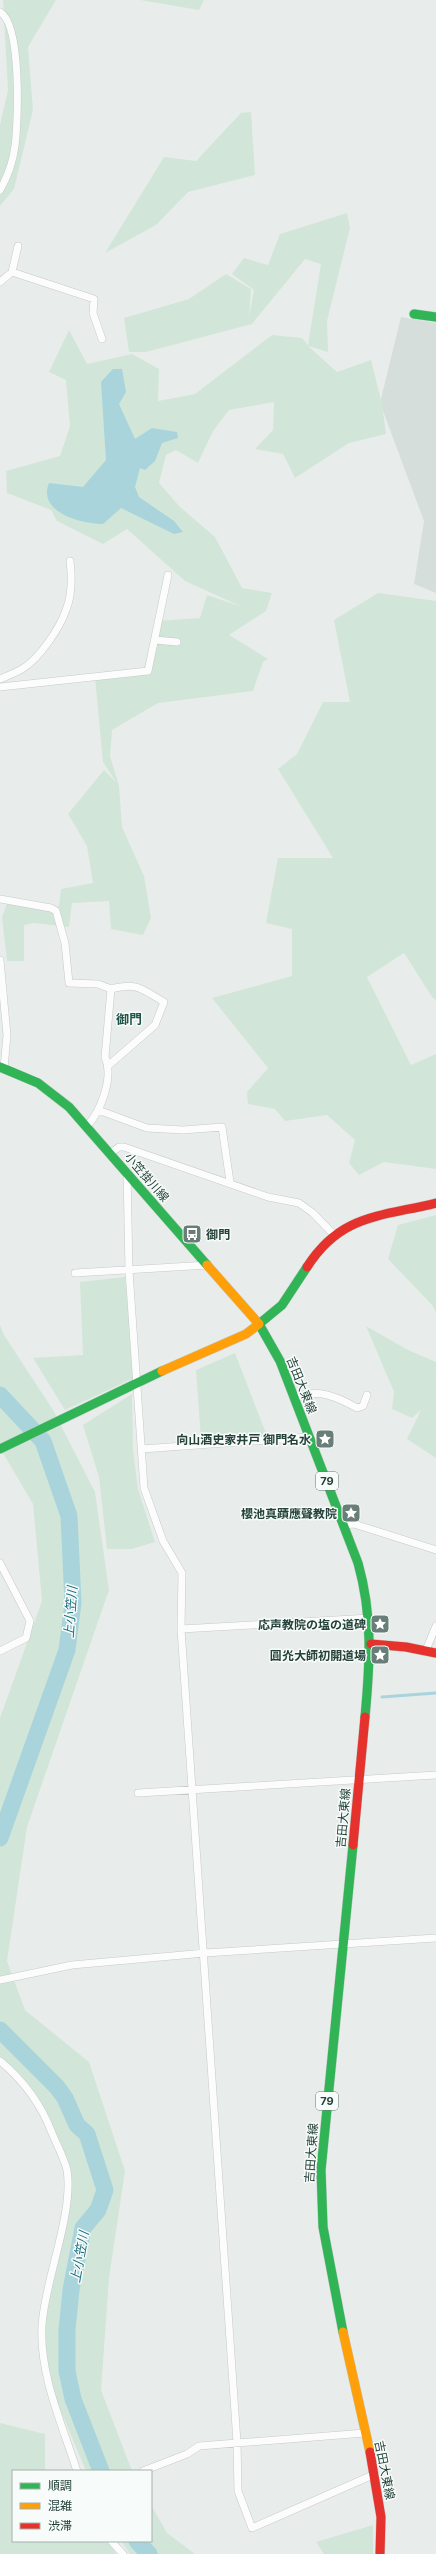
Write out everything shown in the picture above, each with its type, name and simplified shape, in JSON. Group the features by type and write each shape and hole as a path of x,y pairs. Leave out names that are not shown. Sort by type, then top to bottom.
{"main road":[{"path":"414,314 436,317"},
{"name":"小笠掛川線","path":"2,1067 54,1094 87,1126 259,1324"},
{"path":"0,1449 137,1382 211,1351 246,1334 281,1306 321,1249 334,1235 349,1226 436,1203"},
{"name":"吉田大東線","path":"259,1324 280,1361 295,1397 364,1584 370,1618 371,1644 327,2107 321,2196 328,2263 374,2474 381,2517 380,2554"},
{"path":"371,1644 426,1650 436,1653"}],"street":[{"path":"0,12 5,15 13,38 19,97 15,147 9,173 0,190"},
{"path":"0,282 12,272 18,246"},
{"path":"12,272 94,299 93,313 102,340"},
{"path":"0,679 23,668 40,653 55,629 66,610 72,578 70,561"},
{"path":"0,686 148,671 168,575"},
{"path":"155,640 177,642"},
{"path":"0,898 51,908 56,911 65,943 69,983 98,984 111,989 133,985 164,1002 155,1025 108,1065"},
{"path":"0,960 7,1035 2,1067"},
{"path":"87,1126 98,1110 105,1088 108,1065 105,1057 111,989"},
{"path":"98,1110 147,1128 183,1130 222,1127 230,1182"},
{"path":"111,1153 118,1147 124,1147 230,1182 268,1197 299,1204 313,1213 334,1235"},
{"path":"127,1171 129,1271 144,1488 163,1541 182,1573 181,1628 205,1953 237,2442 238,2491 252,2528 374,2474"},
{"path":"74,1273 129,1271 208,1265"},
{"path":"295,1397 312,1392 334,1395 357,1408 363,1406 367,1395"},
{"path":"142,1449 310,1437"},
{"path":"343,1525 354,1524 436,1550"},
{"path":"0,1562 30,1621 26,1638 0,1651"},
{"path":"181,1628 370,1618"},
{"path":"426,1650 436,1626"},
{"path":"138,1793 193,1791 436,1775"},
{"path":"2,1980 68,1965 205,1953 436,1938"},
{"path":"0,2060 33,2095 42,2108 66,2169 68,2186 42,2324 42,2352 48,2378 77,2470"},
{"path":"146,2470 187,2454 199,2446 365,2433"},
{"path":"112,2542 123,2554"}],"shaded area":[{"path":"401,317 436,323 436,593 414,584 424,521 380,403"}],"green space":[{"path":"3,0 56,0 28,47 33,110 14,189 0,206 0,125 8,90"},
{"path":"140,0 204,0 199,10"},
{"path":"251,112 255,175 188,192 156,225 105,253 164,157 196,161 241,113"},
{"path":"347,213 350,228 327,321 328,352 308,346 337,372 371,360 382,404 386,434 349,443 295,478 283,454 255,449 273,430 274,402 229,410 213,431 198,463 176,450 166,455 159,483 179,506 215,537 242,588 272,593 266,611 229,635 268,659 263,662 253,691 158,703 112,730 110,756 119,786 122,827 144,876 151,918 143,935 111,929 109,901 72,903 69,927 34,923 24,925 24,961 7,961 2,917 7,904 52,910 59,906 61,889 93,883 87,846 68,814 104,770 116,782 103,762 95,677 144,668 156,621 200,618 207,595 240,606 185,581 127,529 103,544 57,521 51,510 7,493 6,471 60,456 70,426 66,380 49,372 69,330 87,364 132,354 159,369 158,401 195,394 272,335 302,338 308,345 321,264 305,259 252,324 146,352 129,352 124,318 189,299 226,274 251,289 249,317 254,290 232,274 244,258 268,265 280,234"},
{"path":"378,593 436,601 436,1000 432,997 404,953 367,977 411,1065 436,1054 436,1169 384,1162 359,1175 349,1163 355,1140 327,1115 285,1121 275,1109 248,1104 247,1092 268,1068 212,998 292,976 292,929 266,923 278,858 333,858 278,769 297,754 323,702 350,702 334,620"},
{"path":"436,1215 436,1313 433,1306 388,1259 398,1225"},
{"path":"125,1277 134,1378 65,1410 33,1358 83,1355 80,1282"},
{"path":"0,1325 4,1335 53,1410 95,1492 109,1590 27,1827 7,1961 25,2010 89,2062 125,2171 109,2278 101,2390 132,2470 86,2470 50,2385 42,2352 49,2288 71,2176 39,2104 0,2060 0,1718 42,1601 33,1504 0,1448"},
{"path":"366,1326 408,1350 436,1362 436,1458 407,1439 421,1410 412,1418 392,1409 394,1392"},
{"path":"235,1353 267,1436 201,1440 196,1370"},
{"path":"132,1394 133,1450 138,1489 155,1542 132,1549 107,1549 99,1477 83,1425"},
{"path":"0,2423 45,2434 45,2470 12,2470 12,2542 108,2542 116,2554 0,2554"},
{"path":"152,2507 167,2533 195,2554 130,2554 122,2542 152,2542"},
{"path":"373,2525 373,2554 324,2554 316,2542"}],"water":[{"path":"113,369 122,369 126,392 119,404 135,439 152,428 177,432 178,438 162,443 155,461 145,470 140,468 135,487 139,497 174,521 183,532 174,534 121,508 103,524 84,522 63,514 55,509 49,502 47,493 49,483 83,487 106,460 101,382"}],"waterway":[{"name":"上小笠川","path":"0,1395 43,1441 69,1516 73,1603 67,1650 0,1838"},
{"path":"382,1697 436,1693"},
{"name":"上小笠川","path":"0,2030 57,2087 65,2098 77,2125 87,2134 105,2190 98,2210 83,2228 71,2290 67,2330 67,2371 73,2399 101,2470"},
{"name":"上小笠川","path":"138,2542 149,2554"}],"traffic: fast":[{"path":"414,314 436,317"},
{"path":"0,1067 38,1083 69,1107 207,1265"},
{"path":"307,1267 282,1305 259,1324 280,1361 358,1563 366,1602 369,1640 365,1717"},
{"path":"0,1449 162,1371"},
{"path":"343,2332 323,2227 321,2170 353,1845"}],"traffic: slow":[{"path":"162,1371 246,1334 259,1324 207,1265"},
{"path":"343,2332 370,2452"}],"traffic: jam":[{"path":"307,1267 320,1250 348,1227 363,1220 380,1215 436,1203"},
{"path":"371,1644 406,1647 436,1653"},
{"path":"353,1845 365,1717"},
{"path":"370,2452 381,2517 380,2554"}],"place":[{"name":"御門","path":"192,1234"},
{"name":"向山酒史家井戸 御門名水","path":"325,1439"},
{"name":"櫻池真蹟應聲教院","path":"351,1513"},
{"name":"応声教院の塩の道碑","path":"380,1624"},
{"name":"圓灮大師初開道場","path":"380,1655"}],"district":[{"name":"御門","path":"129,1019"}]}
